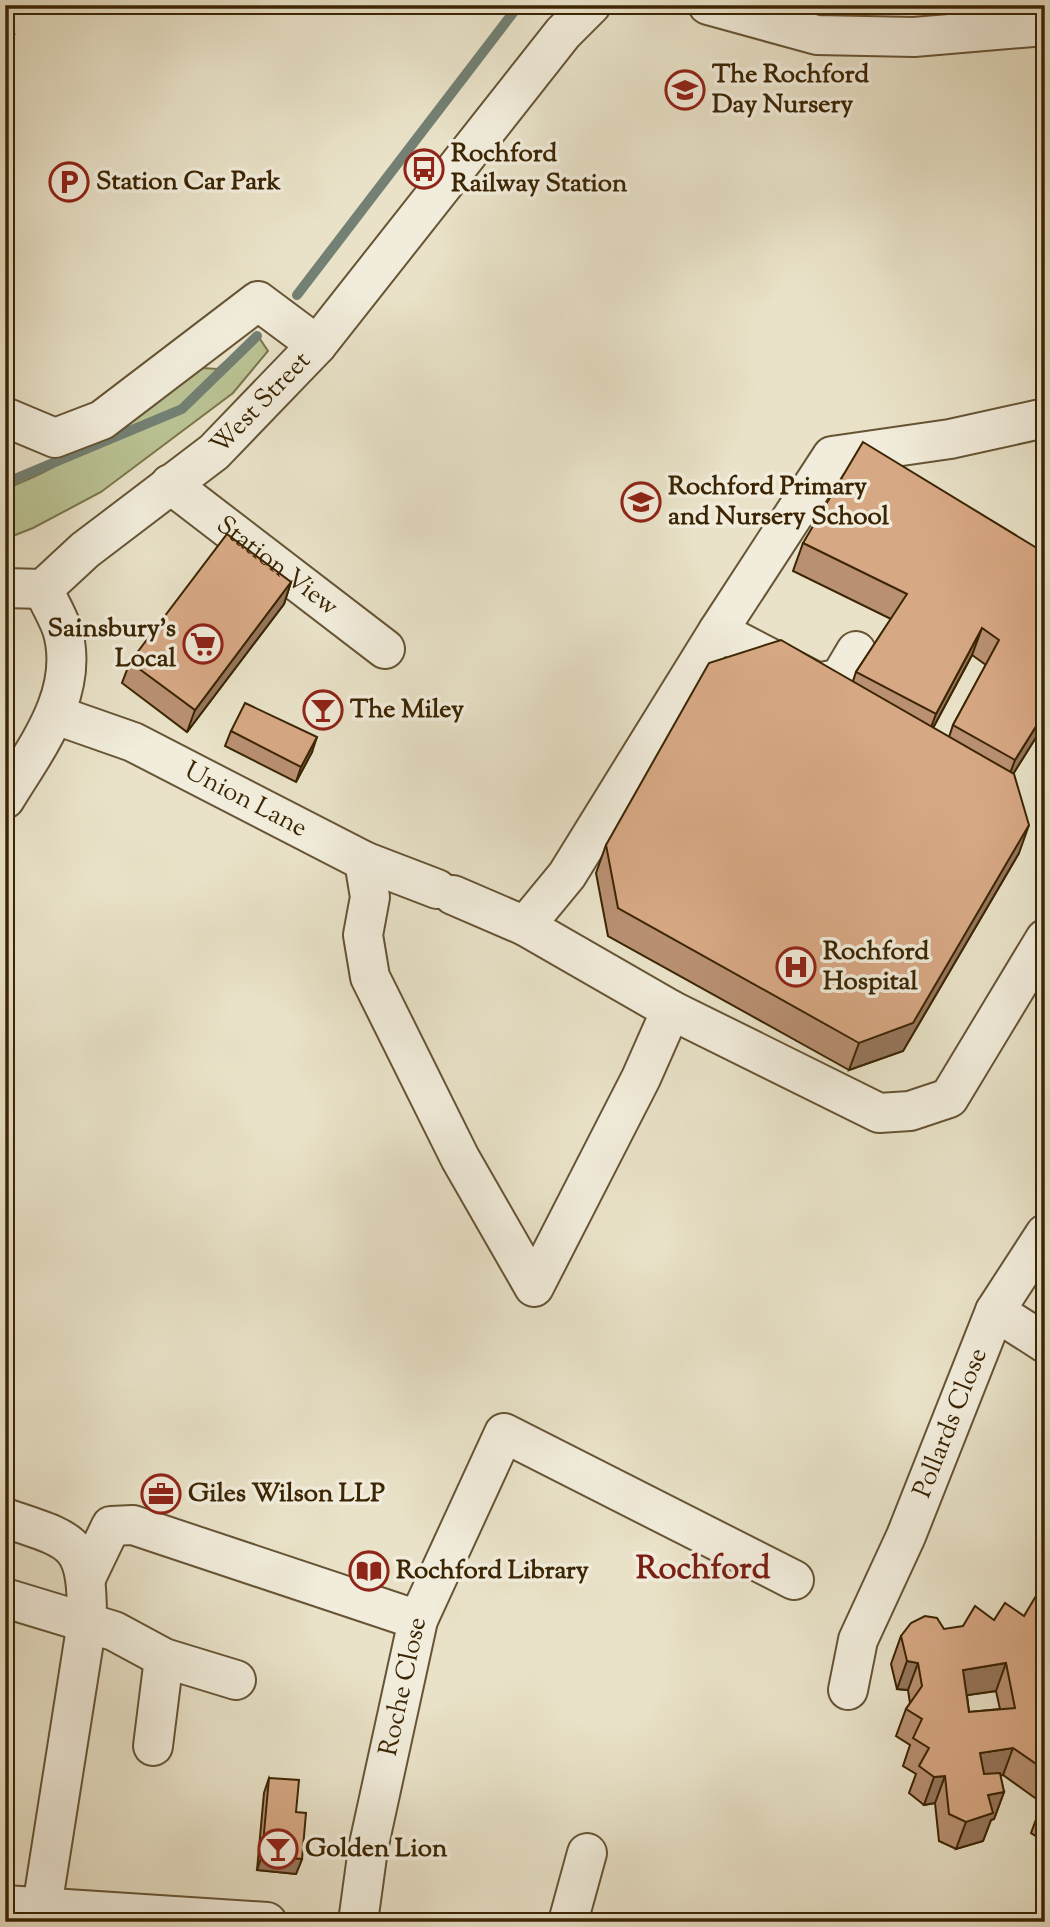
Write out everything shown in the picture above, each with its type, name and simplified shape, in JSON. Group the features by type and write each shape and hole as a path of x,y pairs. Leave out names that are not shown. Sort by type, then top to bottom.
{"street":[{"name":"West Street","path":"43,589 85,550 214,452 317,345 563,33 590,5"},
{"path":"708,5 817,35 914,37 1045,26"},
{"path":"14,432 55,438 102,420 258,301 317,345"},
{"path":"525,926 567,875 718,631 832,456 950,439 1045,418"},
{"name":"Station View","path":"170,484 385,649"},
{"path":"5,588 43,589 62,629 67,668 56,715 5,799"},
{"path":"718,631 818,683 840,678 856,651"},
{"name":"Union Lane","path":"56,715 133,741 364,861 525,926 671,1010 879,1113 910,1111 949,1098 1045,939"},
{"path":"364,861 370,897 363,934 370,977 460,1158 534,1287 641,1078 671,1010"},
{"name":"Pollards Close","path":"848,1690 858,1640 906,1536 995,1311 1045,1234"},
{"name":"Pollards Close","path":"995,1311 1045,1343"},
{"name":"Roche Close","path":"358,1922 368,1849 418,1620 504,1433 794,1580"},
{"path":"5,1518 52,1534 77,1549 87,1576 87,1622 24,1906 267,1922"},
{"path":"87,1576 111,1526 133,1525 418,1620"},
{"path":"5,1598 87,1622 145,1645 164,1658 236,1679"},
{"path":"153,1746 164,1658"},
{"path":"568,1922 587,1853"}],"green space":[{"path":"260,339 268,351 233,393 101,492 33,528 5,539 5,489 84,451 203,368 217,369 251,340"}],"building":[{"path":"5,5 14,35 5,37"},
{"path":"863,442 1045,553 1045,712 1015,760 953,725 999,640 982,628 936,714 856,672 907,594 803,543"},
{"name":"Sainsbury's Local","path":"227,534 291,582 195,710 130,662"},
{"path":"781,640 1014,774 1029,825 913,1023 859,1043 618,908 606,845 709,663"},
{"path":"245,703 317,737 301,767 231,731"},
{"path":"1036,1596 1045,1602 1045,1656 1042,1656 1045,1770 1013,1748 980,1753 984,1774 1000,1773 1004,1792 988,1795 993,1813 966,1822 949,1814 945,1776 934,1777 919,1766 929,1748 913,1738 922,1719 906,1709 922,1686 918,1663 907,1661 901,1636 911,1623 925,1616 937,1618 944,1629 963,1626 975,1606 994,1620 1005,1603 1024,1616","holes":["1006,1663 1015,1708 969,1712 963,1670"]},
{"name":"Golden Lion","path":"269,1778 299,1780 296,1812 306,1813 302,1859 262,1855"}],"waterway":[{"path":"297,295 519,5"},
{"path":"5,483 182,409 257,336"}],"place":[{"name":"The Rochford Day Nursery","path":"685,90"},
{"name":"Rochford Railway Station","path":"424,169"},
{"name":"Station Car Park","path":"69,182"},
{"name":"Rochford Primary and Nursery School","path":"641,502"},
{"name":"Sainsbury's Local","path":"203,644"},
{"name":"The Miley","path":"323,710"},
{"name":"Rochford Hospital","path":"796,967"},
{"name":"Giles Wilson LLP","path":"161,1494"},
{"name":"Rochford Library","path":"369,1571"},
{"name":"Golden Lion","path":"278,1849"}],"district":[{"name":"Rochford","path":"703,1570"}]}
